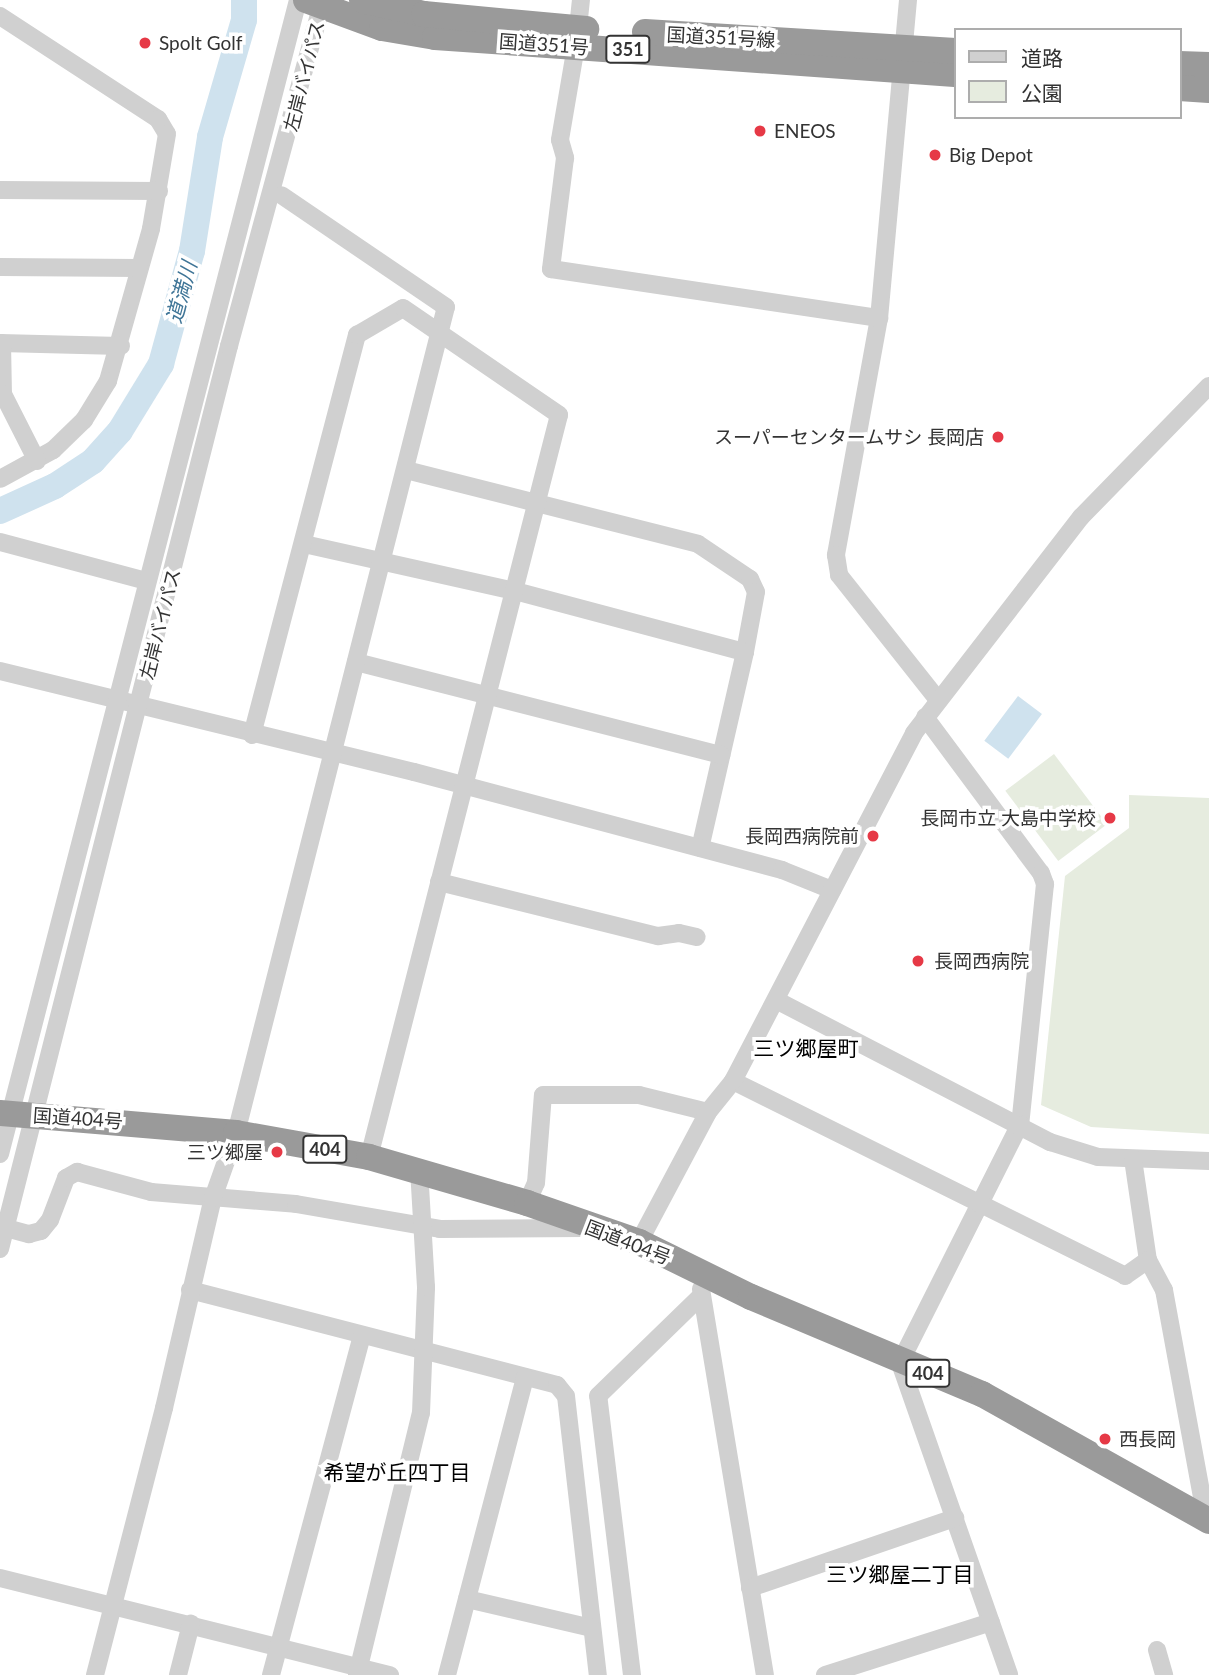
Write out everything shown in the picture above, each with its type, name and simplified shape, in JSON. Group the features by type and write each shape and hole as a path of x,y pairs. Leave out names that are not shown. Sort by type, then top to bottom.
{"highway":[{"name":"351","path":"362,0 424,14 577,37"},
{"name":"国道351号","path":"312,2 406,33 577,37 900,59 954,74"},
{"name":"351","path":"900,59 954,51"},
{"path":"1181,64 1209,65"},
{"path":"1181,88 1209,90"},
{"name":"国道404号","path":"14,1114 236,1133 369,1157 527,1203 639,1242 701,1284 994,1400 1208,1521"}],"street":[{"path":"580,0 577,37 560,140 565,158 551,269 879,318"},
{"path":"908,0 900,59 879,318 836,555 839,575 938,700"},
{"name":"左岸バイパス","path":"0,1249 6,1228 14,1114 117,700 147,581 312,2"},
{"name":"左岸バイパス","path":"0,1154 138,707 312,2"},
{"path":"0,16 165,125 159,191 121,346 108,381 84,419 37,461 0,479"},
{"path":"0,190 159,191"},
{"path":"95,1675 213,1198 236,1133 446,307 281,195"},
{"path":"0,267 139,268"},
{"path":"252,735 357,335 403,308 559,415 369,1157"},
{"path":"37,461 3,394 1,343 121,346"},
{"path":"639,1242 709,1112 733,1081 887,778 925,717 1081,517 1209,386"},
{"path":"406,470 698,544 750,579 756,592 745,652 700,848"},
{"path":"0,542 147,581"},
{"path":"304,544 515,592 745,652"},
{"path":"356,662 721,755"},
{"path":"0,671 700,848 782,870 832,890"},
{"path":"925,717 1041,873 1045,884 1020,1124 900,1363 1009,1675"},
{"path":"439,882 658,936 679,933 697,937"},
{"path":"776,1000 1020,1124 1050,1142 1083,1153 1133,1159 1209,1161"},
{"path":"733,1081 1125,1276 1148,1260"},
{"path":"527,1203 536,1182 543,1096 639,1095 709,1112"},
{"path":"1133,1159 1148,1260 1164,1290 1208,1521"},
{"path":"358,1671 412,1457 426,1350 424,1227 419,1170"},
{"path":"6,1228 29,1234 41,1231 50,1220 66,1178 77,1172 151,1192 296,1203 424,1227 594,1228"},
{"path":"701,1284 765,1675"},
{"path":"632,1675 598,1395 701,1284"},
{"path":"190,1290 557,1385 566,1396 598,1675"},
{"path":"271,1675 362,1335"},
{"path":"447,1675 525,1377"},
{"path":"750,1588 955,1518"},
{"path":"0,1578 279,1646 358,1671 390,1675"},
{"path":"467,1599 592,1628"},
{"path":"825,1675 865,1669 991,1622"},
{"path":"178,1675 191,1624"},
{"path":"1157,1650 1164,1675"}],"green space":[{"path":"1054,754 1107,824 1058,861 1005,791"},
{"path":"1129,795 1209,798 1209,1134 1091,1127 1041,1105 1065,876 1129,828"}],"water":[{"path":"1018,696 1042,714 1008,759 984,741"}],"waterway":[{"name":"道満川","path":"0,511 55,486 93,461 120,431 161,364 192,251 210,137 244,20 244,0"}],"place":[{"name":"Spolt Golf","path":"145,43"},
{"name":"ENEOS","path":"760,131"},
{"name":"Big Depot","path":"935,155"},
{"name":"スーパーセンタームサシ 長岡店","path":"998,437"},
{"name":"長岡市立 大島中学校","path":"1110,818"},
{"name":"長岡西病院前","path":"873,836"},
{"name":"長岡西病院","path":"918,961"},
{"name":"三ツ郷屋","path":"277,1152"},
{"name":"西長岡","path":"1105,1439"}],"district":[{"name":"三ツ郷屋町","path":"806,1048"},
{"name":"希望が丘四丁目","path":"397,1472"},
{"name":"三ツ郷屋二丁目","path":"900,1574"}]}
